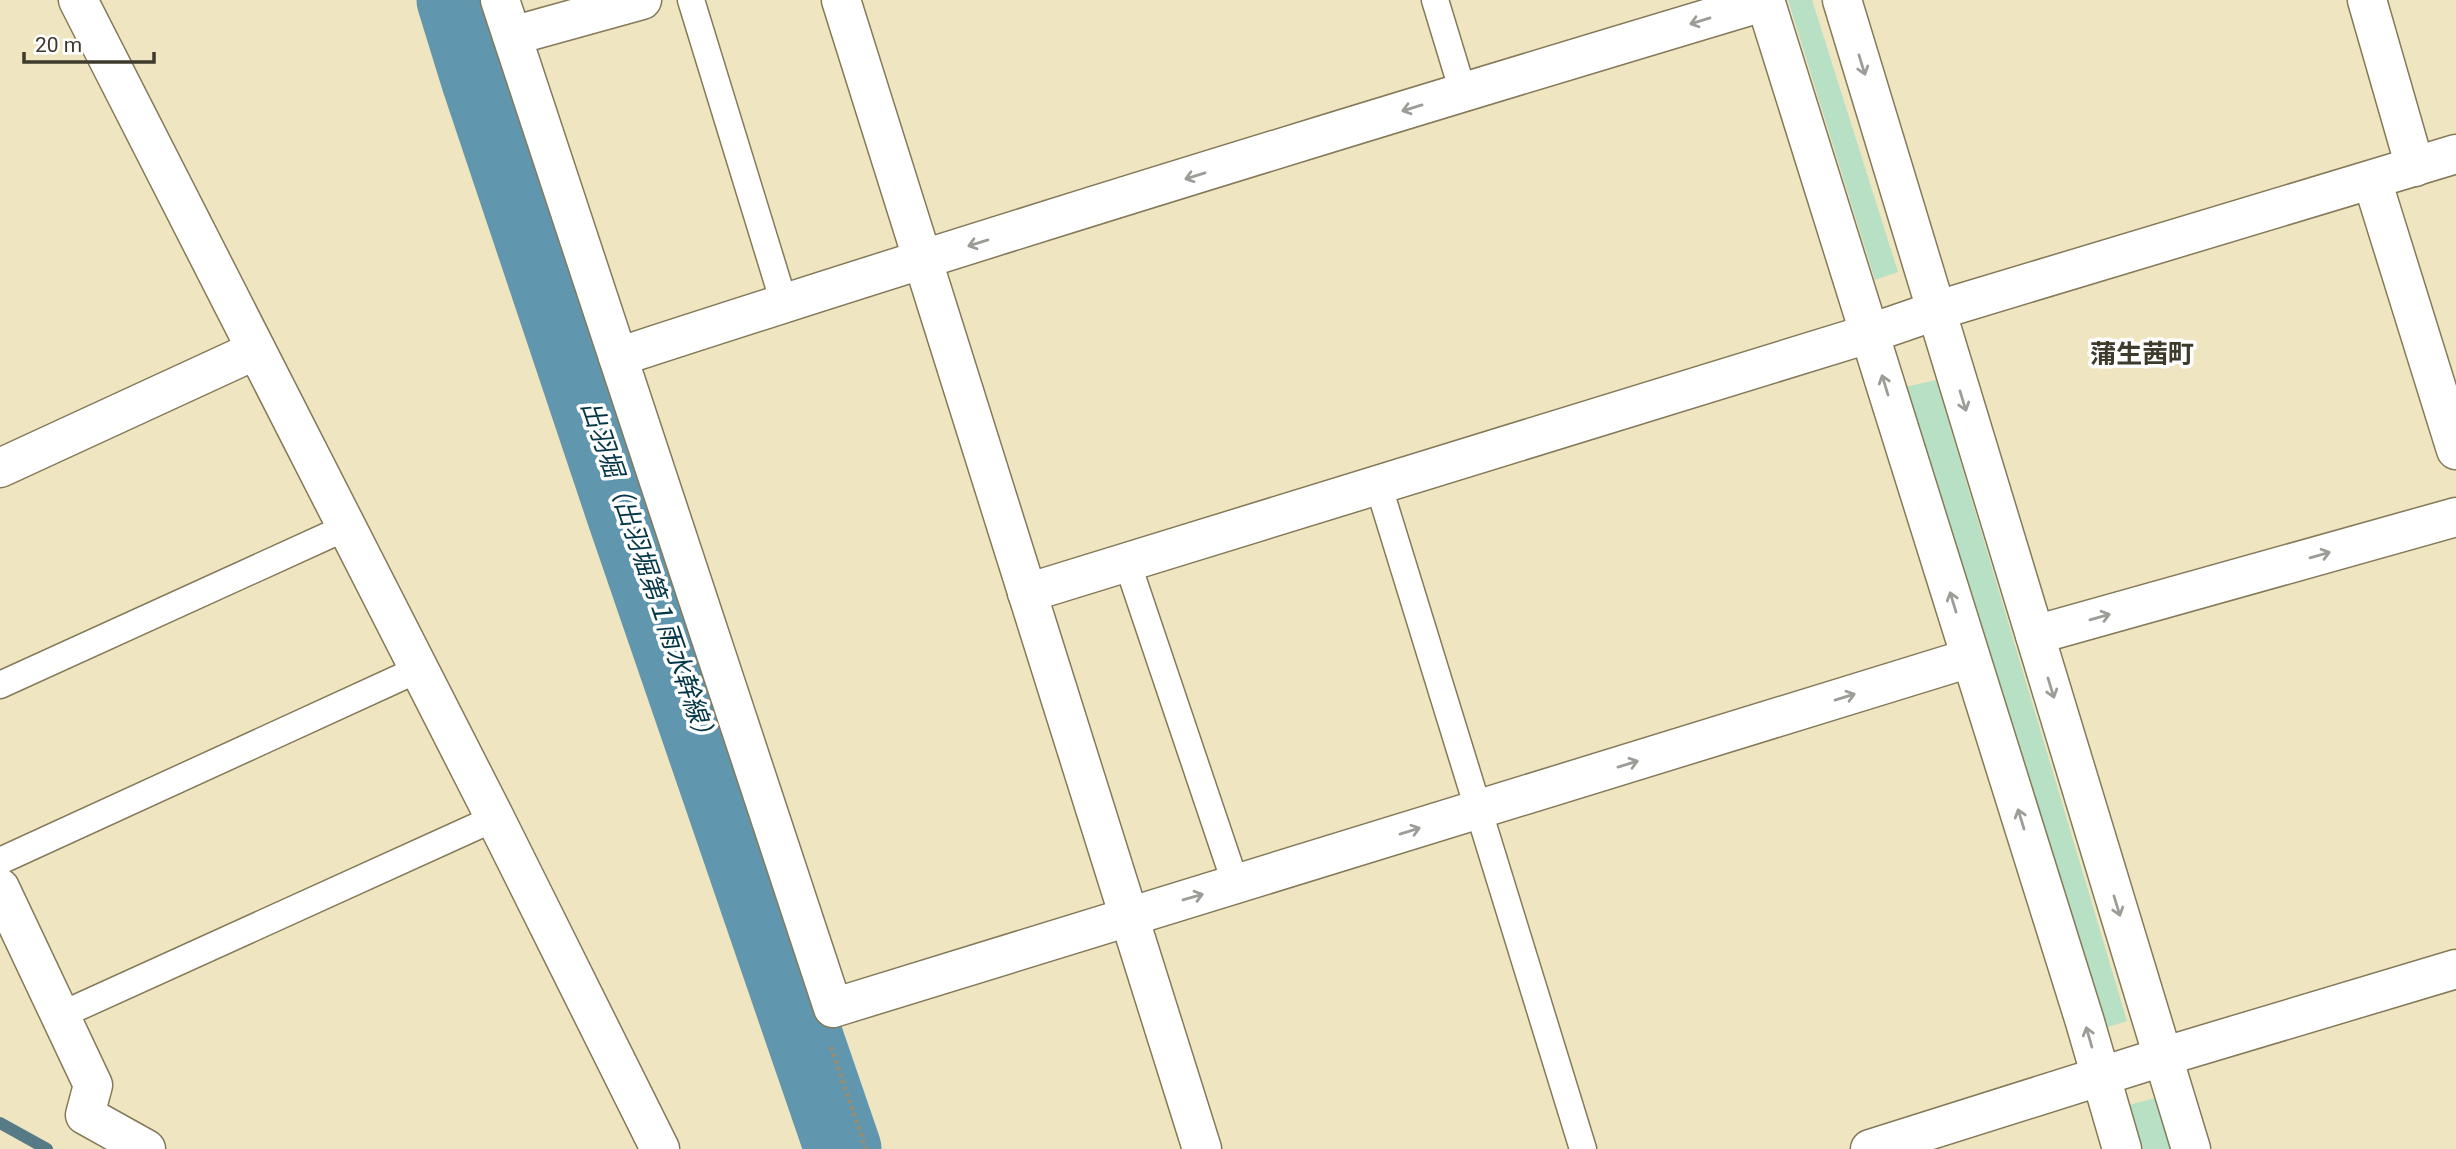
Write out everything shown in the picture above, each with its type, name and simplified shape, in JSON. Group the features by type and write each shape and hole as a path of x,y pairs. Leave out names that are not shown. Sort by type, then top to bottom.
{"street":[{"path":"78,0 495,818 660,1149"},
{"path":"500,0 834,1008 1970,658"},
{"path":"512,36 642,0"},
{"path":"841,0 1202,1149"},
{"path":"618,357 784,303 1765,0 2122,1149"},
{"path":"1842,0 2191,1149"},
{"path":"2367,0 2415,167"},
{"path":"1027,593 2456,154"},
{"path":"2372,180 2456,450"},
{"path":"0,468 256,350"},
{"path":"2035,635 2456,517"},
{"path":"0,888 93,1085 85,1115 146,1149"},
{"path":"1871,1149 2162,1056 2456,969"}],"lane":[{"path":"691,0 784,303"},
{"path":"1435,0 1463,92"},
{"path":"1378,484 1583,1149"},
{"path":"0,685 346,527"},
{"path":"1127,562 1236,885"},
{"path":"0,861 419,670"},
{"path":"61,1016 495,818"}],"path":[{"path":"834,1008 827,1034 866,1149"}],"green space":[{"path":"1788,0 1812,0 1898,272 1875,280"},
{"path":"1936,380 2127,1021 2105,1028 1905,387"},
{"path":"2155,1098 2171,1149 2143,1149 2129,1105"}],"waterway":[{"name":"出羽堀（出羽堀第１雨水幹線）","path":"455,0 625,514 843,1149"},
{"path":"0,1123 47,1149"}],"district":[{"name":"蒲生茜町","path":"2142,354"}]}
